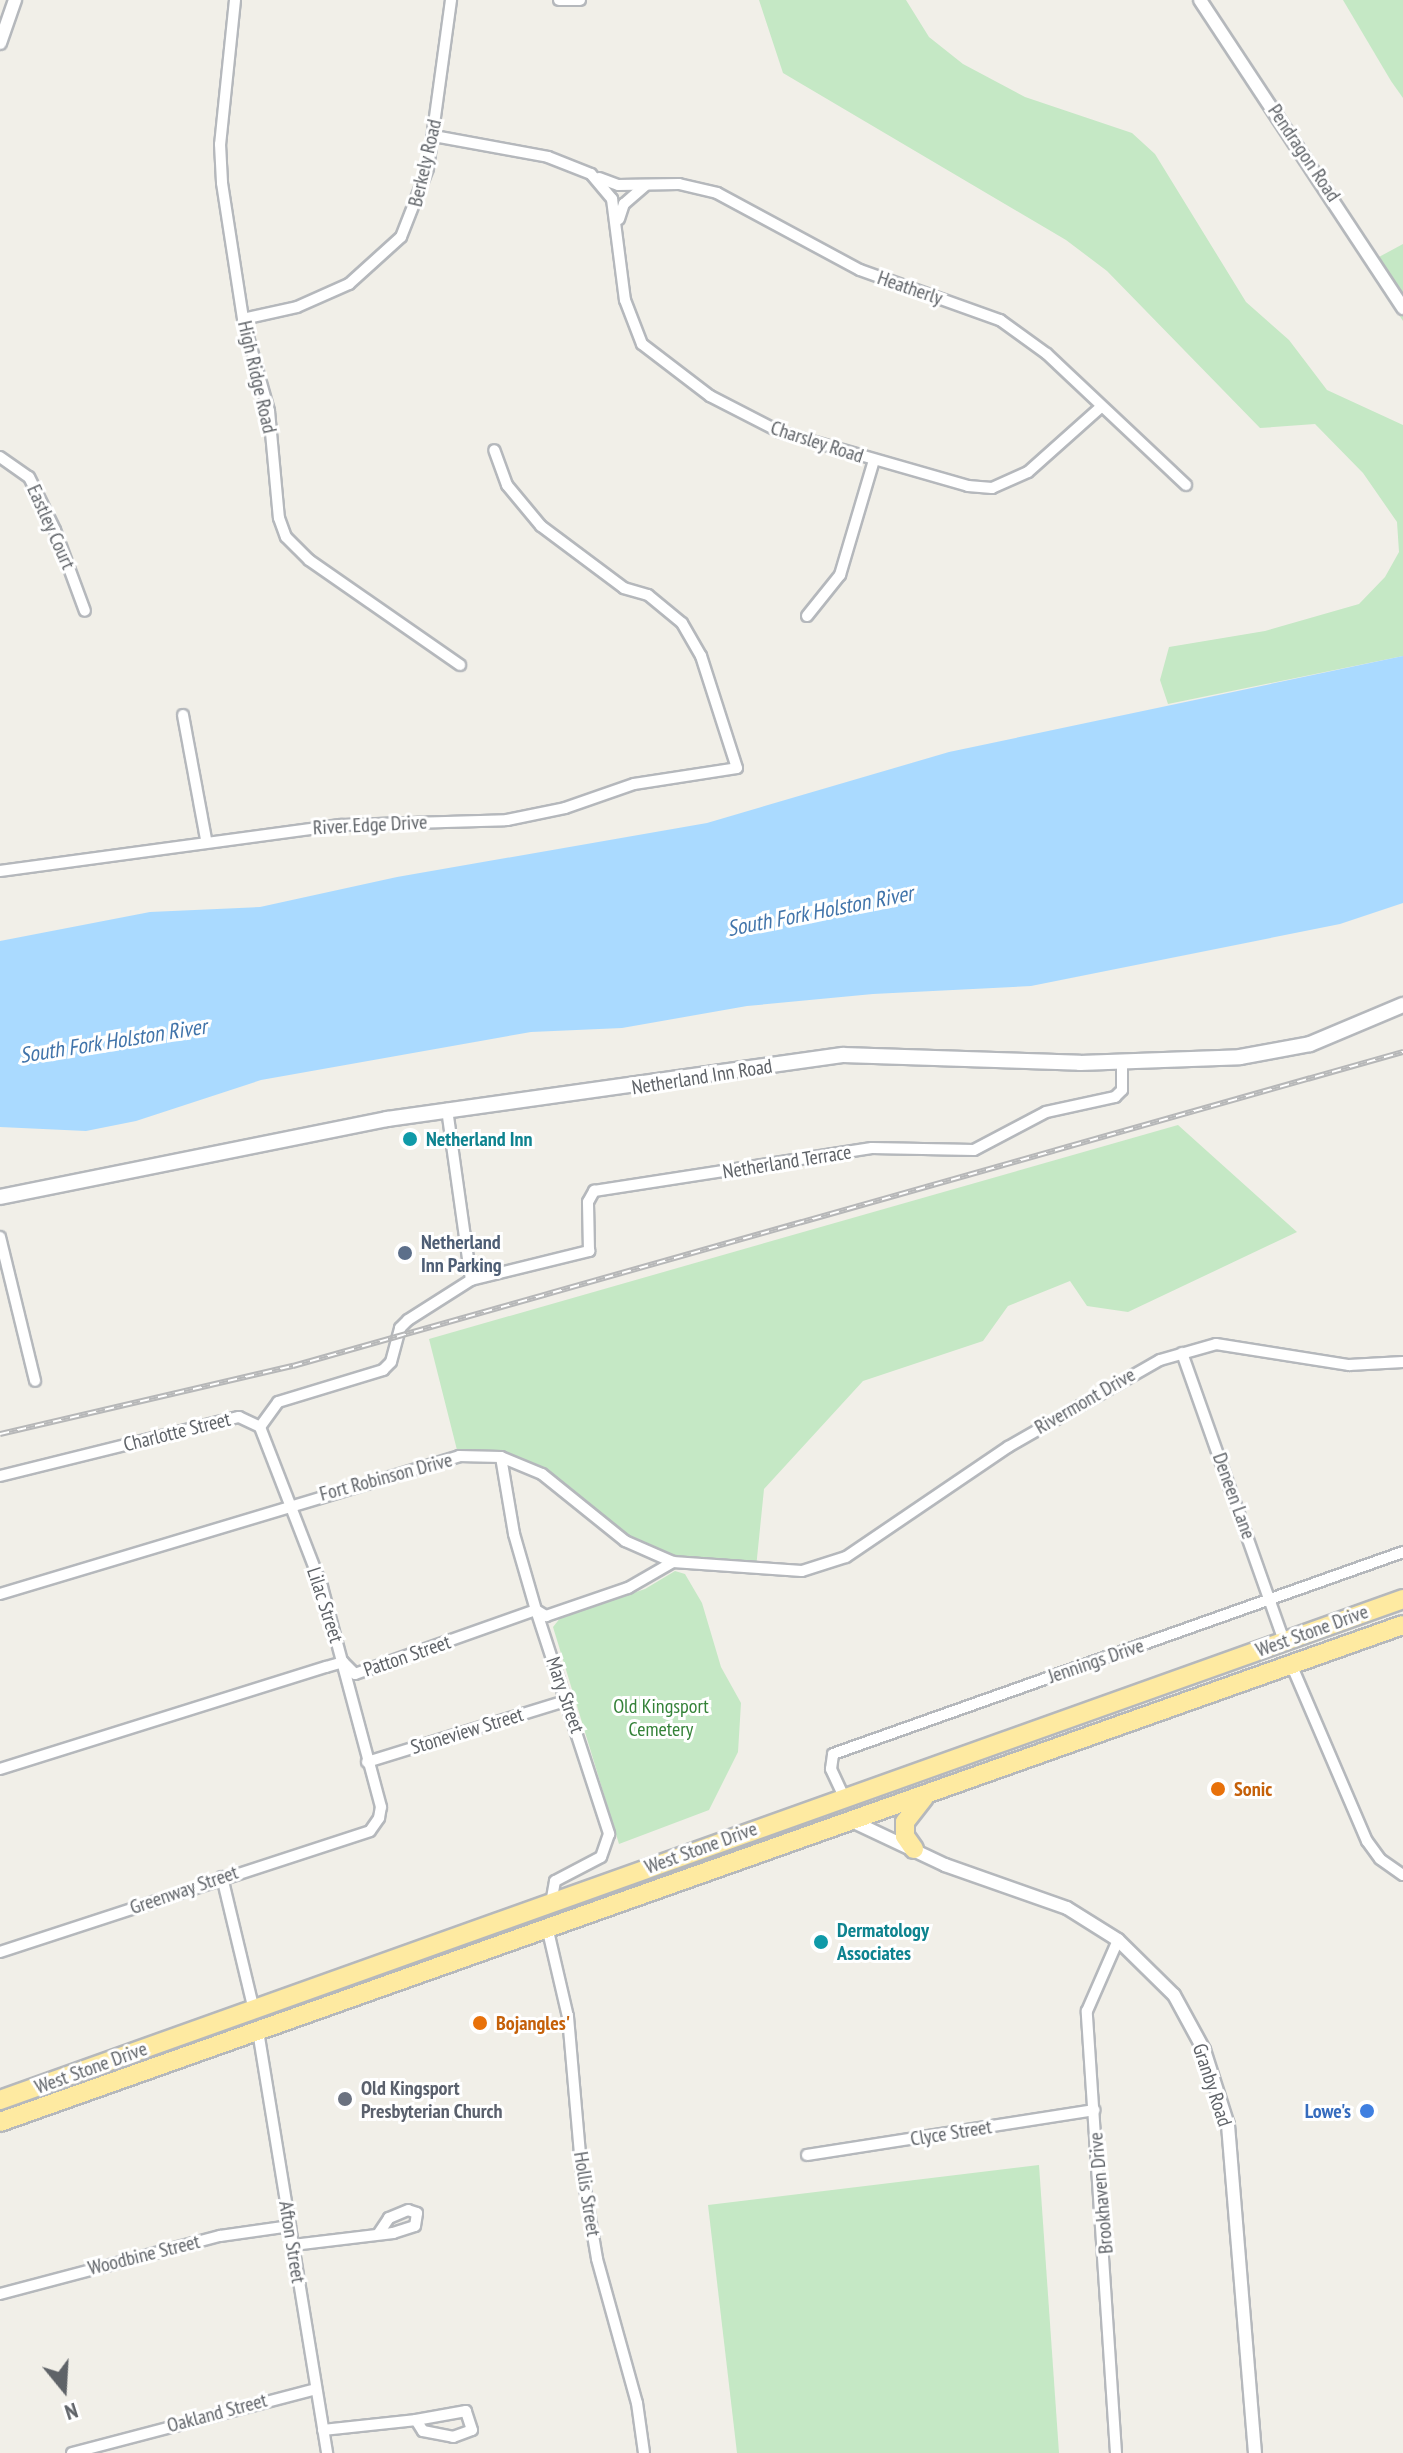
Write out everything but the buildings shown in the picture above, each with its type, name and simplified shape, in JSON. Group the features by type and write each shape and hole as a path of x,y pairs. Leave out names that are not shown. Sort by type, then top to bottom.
{"highway":[{"name":"West Stone Drive","path":"0,2100 1403,1599"},
{"name":"West Stone Drive","path":"0,2122 548,1931 1403,1625"},
{"path":"1284,1641 1291,1664"},
{"path":"914,1849 905,1836 905,1822 930,1794"},
{"path":"844,1797 854,1822"},
{"path":"548,1931 551,1903"},
{"path":"354,1973 364,1984 381,1989"},
{"path":"254,2010 258,2031"}],"main road":[{"name":"Netherland Inn Road","path":"0,1197 447,1109 572,1096 843,1055 1122,1062 1280,1051 1339,1034 1403,1005"}],"street":[{"path":"0,43 3,24 15,0"},
{"name":"High Ridge Road","path":"235,0 220,144 227,233 243,319 269,411 274,498 286,537 326,574 460,665"},
{"name":"Berkely Road","path":"243,319 321,297 349,284 385,255 413,217 434,136 451,0"},
{"path":"559,0 580,0"},
{"name":"Pendragon Road","path":"1200,0 1403,308"},
{"name":"Heatherly","path":"434,136 548,157 618,185 679,184 737,200 860,270 992,316 1029,338 1186,485"},
{"path":"591,174 612,199 618,233"},
{"path":"618,233 624,204 647,184"},
{"name":"Charsley Road","path":"618,233 629,316 642,344 656,358 756,423 874,460 992,488 1028,472 1101,407"},
{"name":"River Edge Drive","path":"0,871 206,839 342,825 507,820 565,808 634,784 737,768 717,698 682,623 648,595 605,575 530,516 507,485 494,450"},
{"name":"Eastley Court","path":"0,457 29,477 55,530 85,611"},
{"path":"807,616 840,575 874,460"},
{"path":"183,715 206,839"},
{"name":"Netherland Terrace","path":"471,1280 589,1251 588,1202 594,1191 872,1148 974,1150 1046,1112 1115,1097 1122,1090 1122,1062"},
{"path":"447,1109 471,1280"},
{"path":"0,1237 35,1381"},
{"name":"Charlotte Street","path":"0,1476 239,1417 260,1427 278,1402 383,1370 391,1362 400,1328 471,1280"},
{"name":"Rivermont Drive","path":"802,1571 846,1557 1020,1439 1139,1370 1182,1353 1216,1344 1349,1365 1403,1362"},
{"name":"Deneen Lane","path":"1182,1353 1272,1599 1284,1641"},
{"name":"Lilac Street","path":"260,1427 287,1504 322,1587 343,1662 381,1807 370,1831"},
{"name":"Fort Robinson Drive","path":"0,1594 287,1504 459,1456 501,1457 542,1474 625,1541 673,1562 802,1571"},
{"name":"Mary Street","path":"501,1457 514,1534 536,1610 568,1700 609,1845 601,1857 555,1881 551,1903"},
{"name":"Jennings Drive","path":"844,1797 831,1769 833,1754 1403,1552"},
{"name":"Patton Street","path":"0,1769 343,1662 355,1674 536,1610 546,1616 628,1588 673,1562"},
{"path":"1291,1664 1367,1841 1380,1859 1403,1875"},
{"name":"Stoneview Street","path":"367,1762 568,1700"},
{"name":"Granby Road","path":"854,1822 914,1849 1067,1908 1118,1940 1174,1995 1204,2050 1228,2125 1255,2453"},
{"name":"Greenway Street","path":"0,1952 370,1831"},
{"path":"222,1877 254,2010"},
{"name":"Hollis Street","path":"548,1931 568,2017 581,2165 597,2259 637,2403 644,2453"},
{"name":"Brookhaven Drive","path":"1116,2453 1087,2011 1118,1940"},
{"name":"Afton Street","path":"258,2031 327,2453"},
{"name":"Clyce Street","path":"807,2155 1095,2110"},
{"name":"Woodbine Street","path":"0,2294 165,2249 290,2226"},
{"path":"293,2245 379,2233"},
{"name":"Oakland Street","path":"72,2453 316,2389"},
{"path":"323,2430 466,2411 472,2430 453,2437 423,2431 416,2420"}],"green space":[{"path":"759,0 906,0 929,37 963,64 1025,97 1132,133 1155,154 1246,302 1289,340 1327,390 1403,425 1403,656 1168,704 1160,680 1169,647 1265,631 1359,604 1385,577 1399,552 1397,522 1363,473 1315,424 1260,428 1107,271 1066,240 783,73"},
{"path":"1343,0 1403,0 1403,98 1391,81"},
{"path":"1403,244 1403,321 1366,264"},
{"path":"1178,1125 1297,1232 1128,1312 1087,1306 1070,1281 1008,1306 983,1341 863,1381 764,1489 756,1568 673,1562 648,1552 542,1474 501,1457 457,1450 429,1339"},
{"name":"Old Kingsport Cemetery","path":"675,1571 685,1574 702,1603 721,1667 741,1703 738,1752 709,1810 619,1844 553,1627 561,1617 645,1589"},
{"path":"1039,2165 1059,2453 737,2453 708,2205"}],"water":[{"name":"South Fork Holston River","path":"1403,656 1403,903 1340,924 1031,986 873,994 747,1006 622,1028 531,1032 261,1080 136,1121 86,1131 0,1127 0,941 150,912 260,907 397,877 707,823 949,752"}],"railway":[{"path":"0,1434 293,1366 1403,1052"}],"place":[{"name":"Netherland Inn","path":"410,1139"},
{"name":"Netherland Inn Parking","path":"405,1253"},
{"name":"Sonic","path":"1218,1789"},
{"name":"Dermatology Associates","path":"821,1942"},
{"name":"Bojangles'","path":"480,2023"},
{"name":"Old Kingsport Presbyterian Church","path":"345,2099"},
{"name":"Lowe's","path":"1367,2111"}]}
